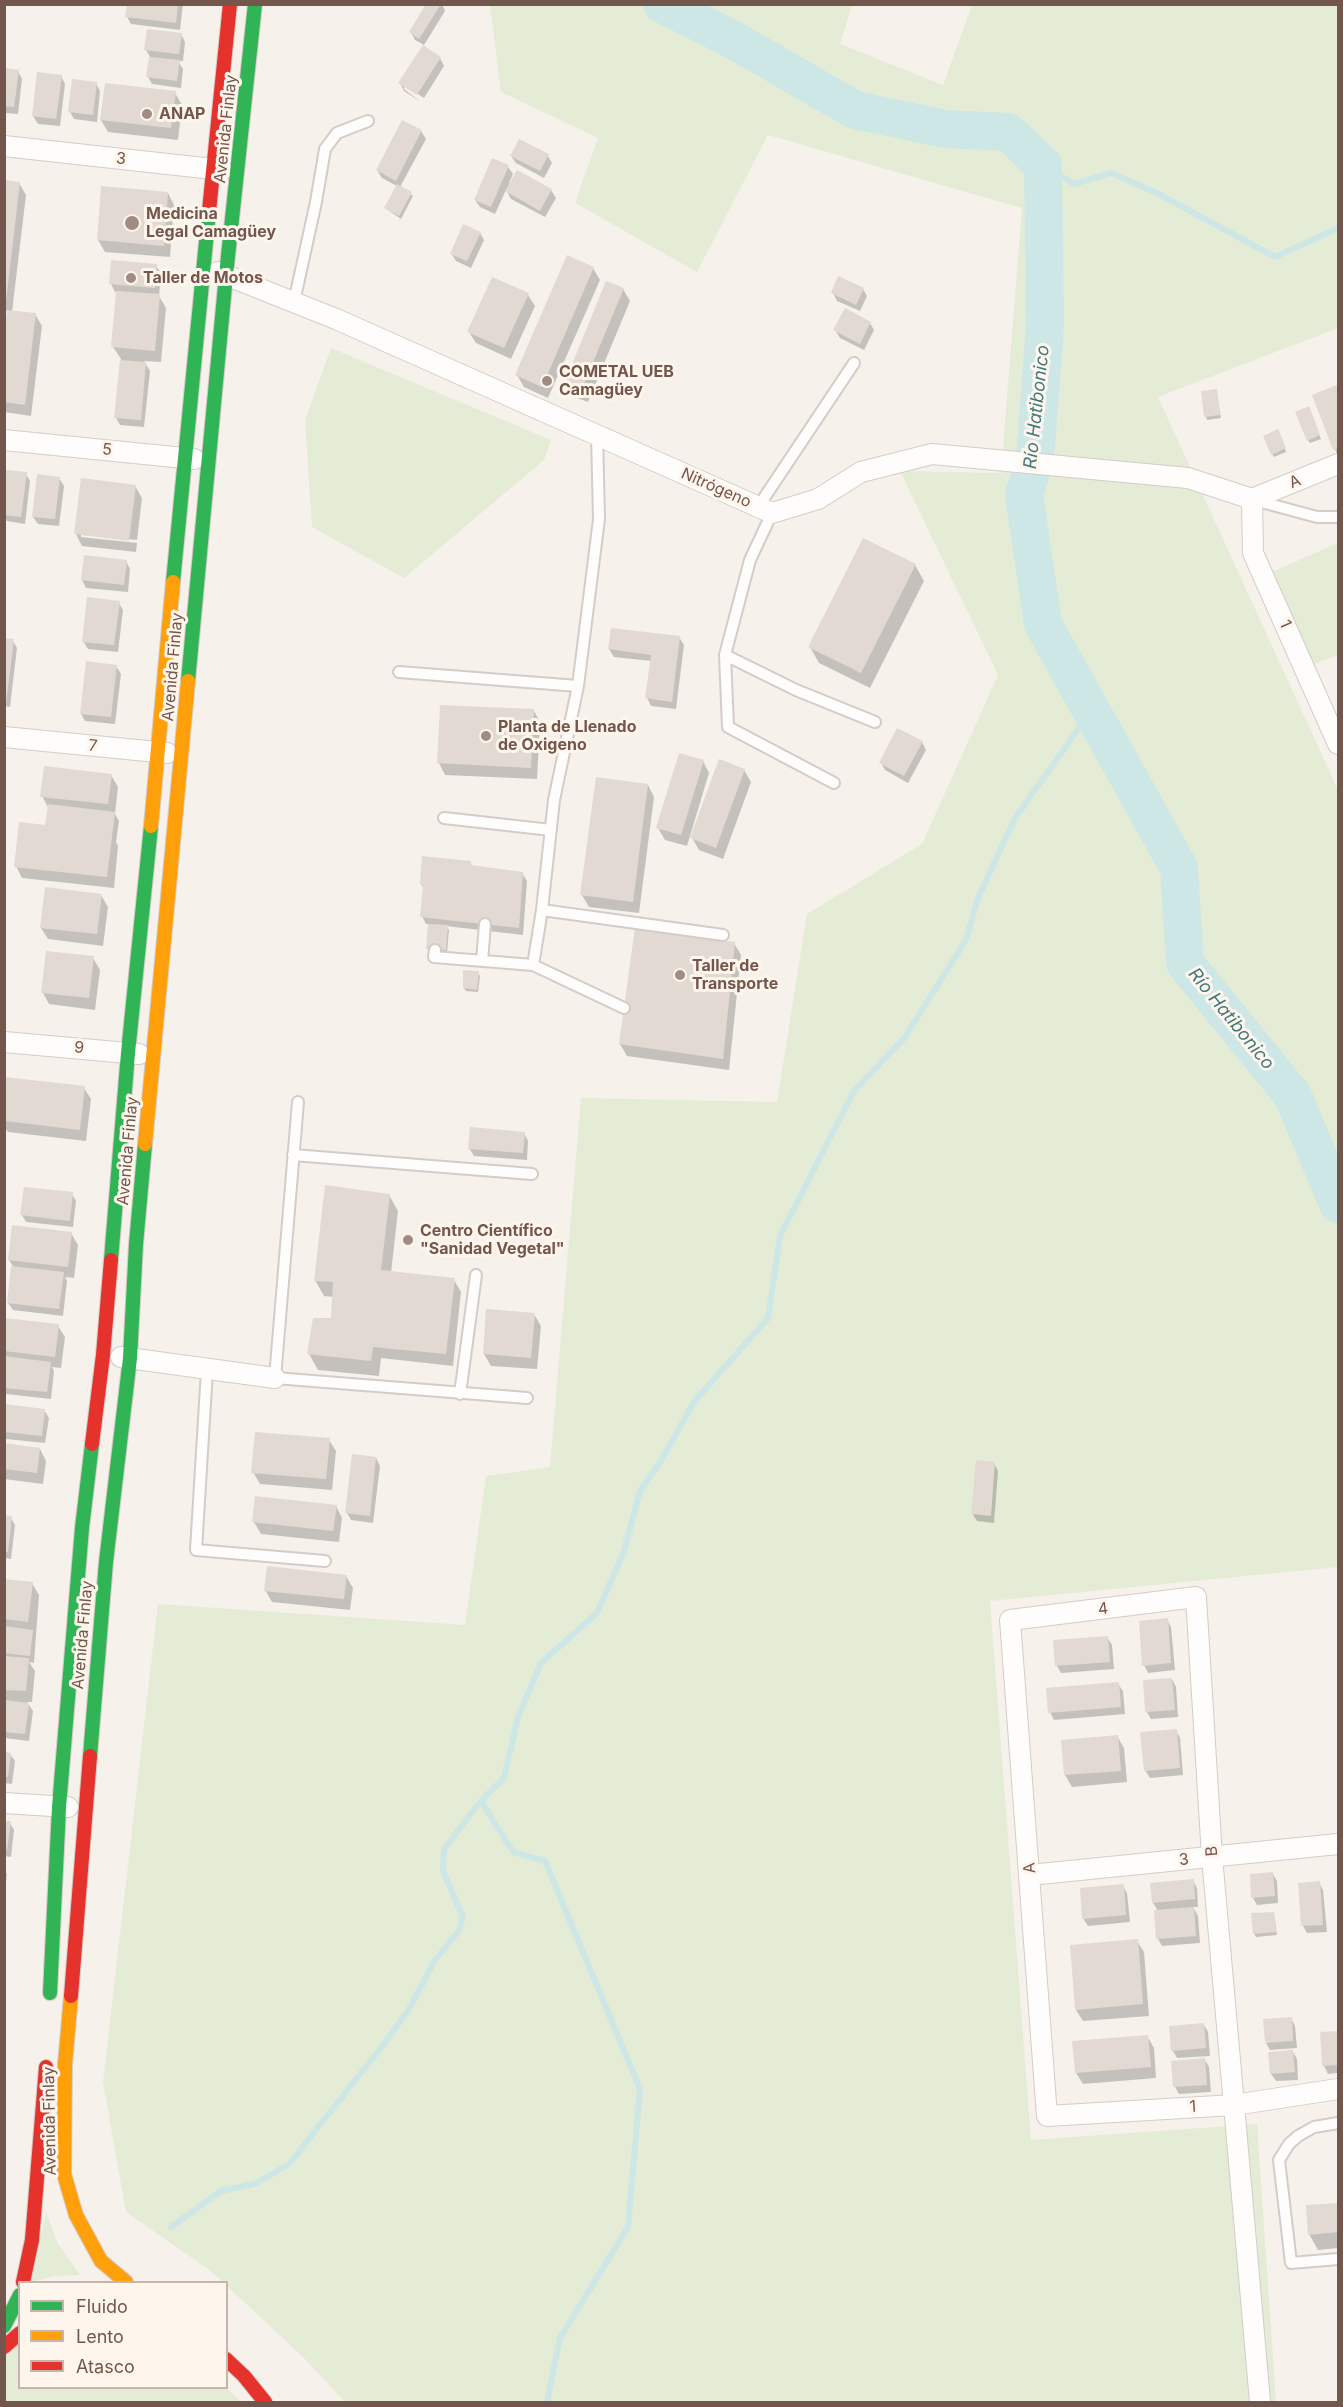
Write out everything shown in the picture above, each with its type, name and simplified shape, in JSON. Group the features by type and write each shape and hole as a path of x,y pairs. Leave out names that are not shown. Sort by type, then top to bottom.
{"main road":[{"name":"Avenida Finlay","path":"49,2005 59,1807 82,1528 103,1355 128,1053 184,458 230,4"},
{"name":"Avenida Finlay","path":"124,2281 100,2261 76,2215 64,2174 65,2064 84,1808 106,1562 130,1358 136,1244 208,461 255,4"},
{"name":"Avenida Finlay","path":"23,2281 32,2240 47,2051"},
{"path":"4,2326 18,2299"},
{"path":"4,2347 18,2335"},
{"path":"228,2361 265,2403"}],"street":[{"name":"3","path":"4,146 214,169 238,174"},
{"name":"Nitrógeno","path":"204,266 336,319 765,510 818,499 861,472 932,454 1188,478 1252,499"},
{"name":"5","path":"4,440 208,461"},
{"name":"A","path":"1252,499 1338,464"},
{"name":"1","path":"1252,499 1253,553 1338,744"},
{"name":"7","path":"4,737 181,754"},
{"name":"9","path":"4,1042 154,1055"},
{"path":"103,1355 275,1378"},
{"name":"4","path":"1010,1620 1196,1597"},
{"name":"B","path":"1196,1597 1212,1857 1260,2403"},
{"name":"A","path":"1010,1620 1047,2116"},
{"path":"4,1803 84,1808"},
{"name":"3","path":"1030,1875 1338,1844"},
{"name":"1","path":"1047,2116 1234,2104 1338,2090"}],"lane":[{"path":"294,302 325,149 338,133 368,121"},
{"path":"834,783 728,727 725,655 765,510 854,363"},
{"path":"534,965 554,801 578,686 599,519 597,435"},
{"path":"1252,499 1317,517 1338,517"},
{"path":"725,655 796,690 875,722"},
{"path":"399,672 578,686"},
{"path":"444,818 551,830"},
{"path":"542,910 723,935"},
{"path":"482,961 485,924"},
{"path":"435,950 434,957 534,965 624,1008"},
{"path":"298,1102 275,1378 527,1398"},
{"path":"293,1155 532,1174"},
{"path":"460,1394 476,1275"},
{"path":"207,1370 196,1550 325,1561"},
{"path":"1338,2123 1314,2127 1298,2136 1289,2144 1279,2160 1291,2263 1338,2259"}],"green space":[{"path":"490,5 852,5 840,44 943,85 972,5 1338,5 1338,328 1158,397 1338,790 1338,1567 990,1601 1031,2140 1257,2124 1276,2402 345,2402 304,2358 228,2287 228,2281 222,2281 126,2212 103,2082 158,1604 465,1625 486,1476 550,1467 581,1098 777,1102 807,914 922,844 998,675 900,471 1001,473 1022,208 768,135 697,272 575,203 598,138 501,92"},
{"path":"331,348 551,440 544,460 404,578 312,527 305,420"},
{"path":"1338,543 1338,655 1309,666 1272,572"},
{"path":"46,2212 58,2244 80,2275 55,2276 31,2281"},
{"path":"18,2345 18,2389 227,2389 241,2402 5,2402 4,2356"}],"building":[{"path":"127,4 178,4 176,23 125,17"},
{"path":"426,4 441,4 419,39 409,32"},
{"path":"147,29 182,33 179,54 144,50"},
{"path":"423,45 441,57 417,95 398,83"},
{"path":"149,57 180,60 177,81 146,77"},
{"path":"4,68 19,70 14,107 4,106"},
{"path":"37,72 62,75 56,119 32,116"},
{"path":"72,79 97,82 93,115 68,112"},
{"path":"105,83 176,91 171,128 100,120"},
{"path":"402,120 422,130 396,181 376,170"},
{"path":"519,139 549,154 540,171 510,156"},
{"path":"492,158 509,165 491,207 474,200"},
{"path":"517,170 552,189 540,211 505,191"},
{"path":"4,180 20,182 6,301 4,301"},
{"path":"397,184 412,192 399,216 384,208"},
{"path":"101,186 168,192 164,246 97,240"},
{"path":"463,224 481,232 467,261 450,254"},
{"path":"567,255 594,267 542,387 515,375"},
{"path":"111,260 157,264 155,288 109,284"},
{"path":"838,276 864,288 856,305 831,293"},
{"path":"492,277 529,293 504,348 467,332"},
{"path":"606,281 624,288 581,391 564,384"},
{"path":"116,291 160,294 155,351 111,347"},
{"path":"845,308 871,322 860,344 833,330"},
{"path":"7,310 36,313 25,405 4,402 4,334"},
{"path":"120,360 146,362 141,420 114,418"},
{"path":"1337,385 1338,448 1333,450 1312,395"},
{"path":"1217,389 1220,415 1204,417 1201,391"},
{"path":"1309,406 1320,435 1307,441 1295,412"},
{"path":"1278,429 1286,448 1271,455 1263,436"},
{"path":"6,470 27,472 21,517 4,515"},
{"path":"37,474 60,477 55,519 32,517"},
{"path":"81,478 136,485 129,541 74,534"},
{"path":"863,538 916,564 861,673 808,647"},
{"path":"84,555 127,560 124,585 81,580"},
{"path":"87,597 120,601 114,645 82,642"},
{"path":"611,628 680,636 672,702 645,698 651,655 608,649"},
{"path":"4,638 14,639 6,703 4,703"},
{"path":"86,661 117,665 111,717 80,714"},
{"name":"Planta de Llenado de Oxigeno","path":"440,705 534,709 531,768 437,763"},
{"path":"897,728 923,741 904,776 879,763"},
{"path":"679,753 704,760 681,835 656,828"},
{"path":"719,759 745,769 716,848 690,838"},
{"path":"44,766 112,774 108,804 40,797"},
{"path":"596,777 648,784 633,902 580,895"},
{"path":"48,804 115,812 107,877 14,867 19,822 45,825"},
{"path":"422,856 471,861 471,865 523,872 519,928 420,917 423,885 420,884"},
{"path":"45,887 102,894 97,934 40,928"},
{"path":"428,924 448,925 446,950 426,949"},
{"name":"Taller de Transporte","path":"635,927 735,942 723,1059 619,1044"},
{"path":"46,951 94,956 89,998 41,993"},
{"path":"463,970 479,971 477,990 463,988"},
{"path":"5,1077 85,1086 80,1130 5,1121"},
{"path":"470,1127 525,1132 523,1153 468,1149"},
{"path":"325,1185 390,1194 381,1270 455,1278 446,1354 373,1347 371,1361 307,1354 313,1318 331,1318 333,1282 314,1281"},
{"path":"24,1187 73,1192 70,1221 20,1215"},
{"path":"12,1225 72,1232 68,1267 8,1260"},
{"path":"11,1266 64,1272 59,1309 7,1303"},
{"path":"486,1309 535,1313 531,1358 483,1354"},
{"path":"4,1318 59,1324 55,1357 4,1351"},
{"path":"4,1356 51,1362 47,1392 4,1388"},
{"path":"4,1404 45,1409 42,1436 4,1432"},
{"path":"255,1432 330,1438 326,1479 251,1473"},
{"path":"4,1443 40,1448 37,1473 4,1469"},
{"path":"352,1454 376,1457 370,1516 345,1513"},
{"path":"976,1460 995,1462 991,1516 971,1514"},
{"path":"255,1496 337,1505 333,1531 252,1522"},
{"path":"4,1515 12,1516 8,1552 4,1552"},
{"path":"267,1566 347,1575 344,1599 264,1591"},
{"path":"4,1579 33,1582 28,1622 4,1619"},
{"path":"1168,1618 1171,1663 1142,1666 1139,1621"},
{"path":"4,1626 33,1630 30,1656 4,1653"},
{"path":"1108,1636 1110,1662 1055,1666 1053,1640"},
{"path":"4,1656 29,1658 26,1691 4,1690"},
{"path":"1172,1678 1175,1710 1145,1712 1143,1680"},
{"path":"1119,1682 1121,1707 1048,1713 1046,1688"},
{"path":"4,1700 29,1703 25,1734 4,1732"},
{"path":"1177,1729 1180,1768 1144,1771 1140,1732"},
{"path":"1118,1735 1121,1771 1064,1775 1061,1740"},
{"path":"4,1752 11,1753 8,1777 4,1776"},
{"path":"4,1821 11,1821 7,1850 4,1850"},
{"path":"1273,1872 1275,1896 1251,1898 1250,1874"},
{"path":"1194,1879 1195,1899 1152,1903 1150,1883"},
{"path":"1320,1881 1323,1925 1301,1926 1298,1883"},
{"path":"1124,1884 1126,1915 1082,1919 1080,1888"},
{"path":"1194,1907 1196,1936 1156,1939 1154,1910"},
{"path":"1274,1912 1276,1932 1253,1934 1251,1913"},
{"path":"1138,1939 1143,2004 1075,2010 1070,1945"},
{"path":"1292,2017 1293,2041 1265,2043 1263,2019"},
{"path":"1204,2023 1206,2048 1171,2051 1169,2026"},
{"path":"1338,2031 1338,2065 1322,2066 1320,2032"},
{"path":"1148,2035 1151,2067 1075,2073 1072,2041"},
{"path":"1293,2050 1295,2072 1270,2074 1268,2052"},
{"path":"1205,2058 1207,2085 1173,2087 1171,2061"},
{"path":"1338,2203 1338,2232 1308,2235 1306,2205"}],"waterway":[{"name":"Río Hatibonico","path":"662,4 730,38 855,110 945,129 1008,132 1043,165 1045,326 1035,458 1024,495 1043,624 1179,868 1185,963 1293,1096 1338,1204"},
{"path":"1043,165 1074,184 1111,173 1157,193 1275,257 1338,228"},
{"path":"171,2227 221,2191 257,2183 289,2164 383,2045 409,2009 434,1962 459,1930 463,1917 443,1871 444,1849 481,1801 504,1778 518,1717 541,1663 597,1613 624,1551 640,1491 659,1464 694,1402 768,1318 780,1236 854,1091 905,1037 966,940 978,898 1015,818 1092,710"},
{"path":"481,1801 513,1852 545,1861 640,2089 628,2227 560,2338 547,2402"}],"traffic: fast":[{"path":"188,681 226,275 255,4"},
{"path":"173,582 209,211"},
{"path":"111,1260 128,1053 151,826"},
{"path":"90,1756 106,1562 130,1358 136,1244 145,1144"},
{"path":"50,1993 59,1807 82,1528 92,1444"},
{"path":"4,2326 18,2299"}],"traffic: slow":[{"path":"151,826 173,582"},
{"path":"145,1144 188,681"},
{"path":"71,1996 65,2064 64,2174 76,2215 101,2261 125,2281"}],"traffic: jam":[{"path":"209,211 230,4"},
{"path":"92,1444 103,1355 111,1260"},
{"path":"71,1996 90,1756"},
{"path":"23,2281 32,2240 46,2067"},
{"path":"4,2347 18,2335"},
{"path":"228,2361 265,2402"}],"place":[{"name":"ANAP","path":"147,114"},
{"name":"Medicina Legal Camagüey","path":"132,223"},
{"name":"Taller de Motos","path":"131,278"},
{"name":"COMETAL UEB Camagüey","path":"547,381"},
{"name":"Planta de Llenado de Oxigeno","path":"486,736"},
{"name":"Taller de Transporte","path":"680,975"},
{"name":"Centro Científico \"Sanidad Vegetal\"","path":"408,1240"}]}
